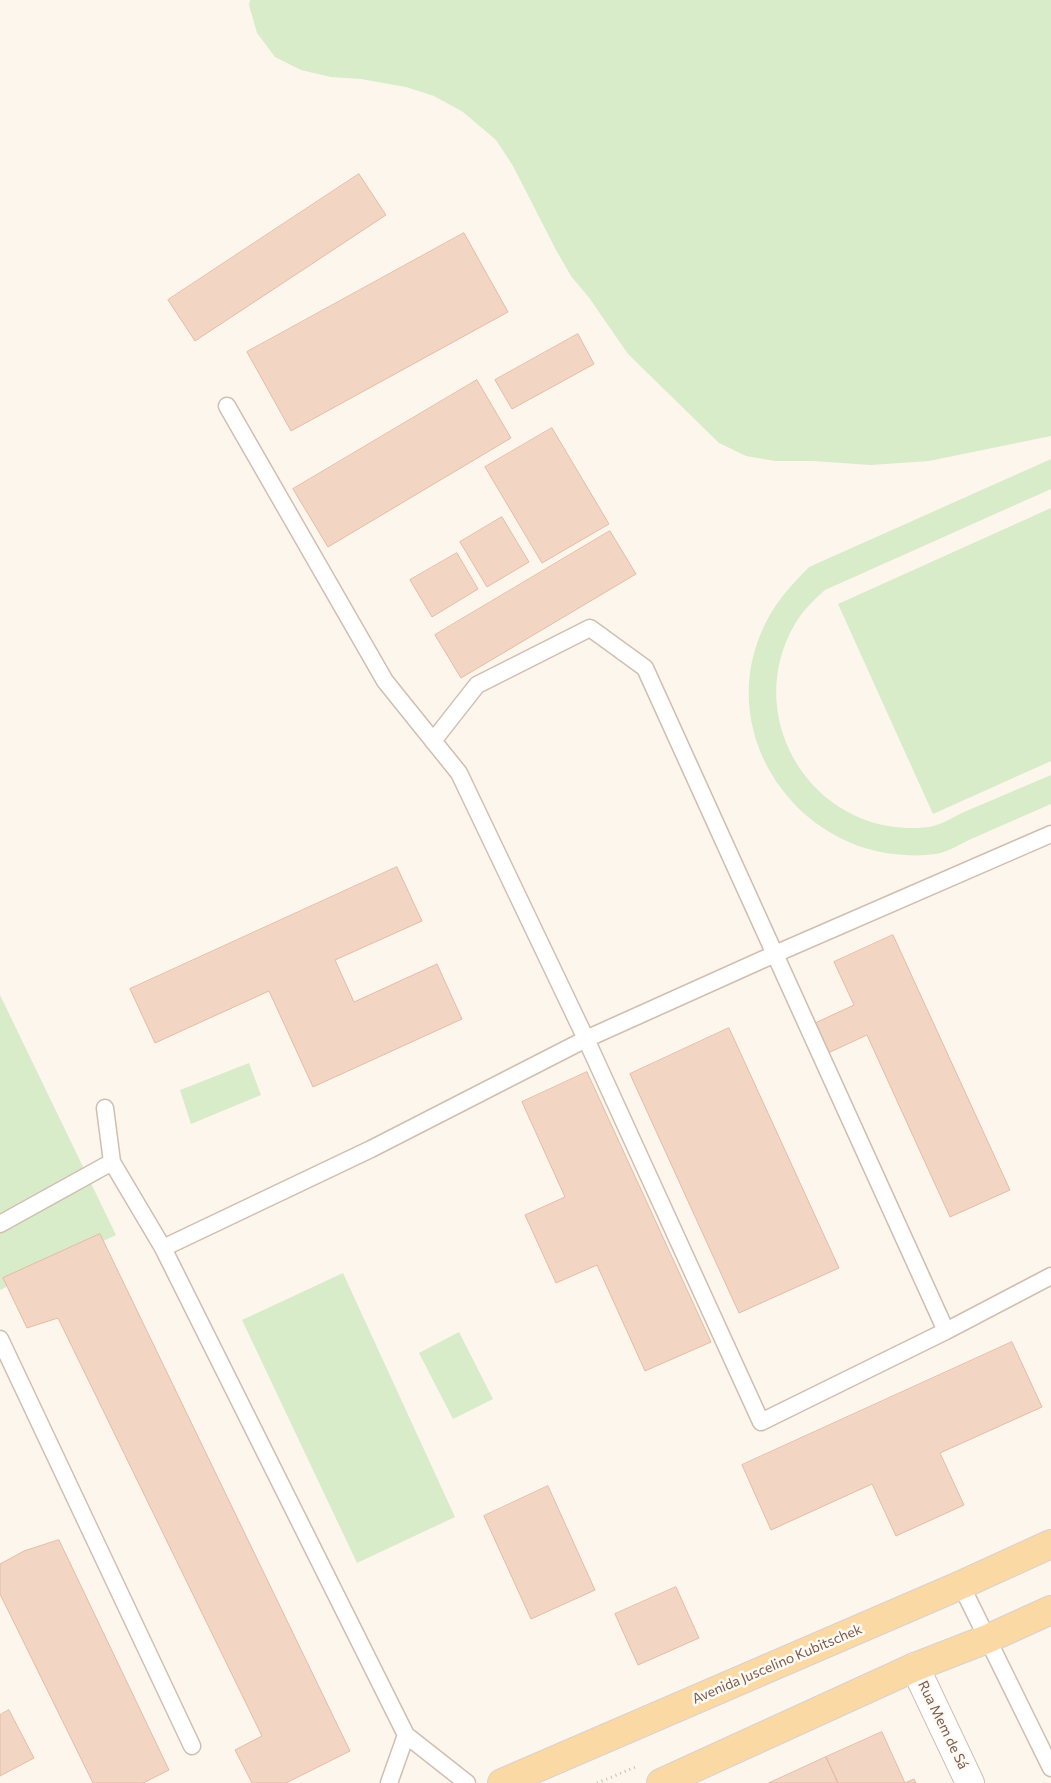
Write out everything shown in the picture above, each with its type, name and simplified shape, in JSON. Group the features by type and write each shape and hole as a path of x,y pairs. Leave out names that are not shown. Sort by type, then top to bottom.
{"main road":[{"name":"Avenida Juscelino Kubitschek","path":"502,1783 961,1585 1051,1544"},
{"path":"661,1783 915,1667 987,1639 1051,1610"}],"street":[{"name":"Rua Mem de Sá","path":"915,1667 970,1783"}],"lane":[{"path":"227,406 385,681 459,773 586,1039 761,1422 946,1331 1051,1276"},
{"path":"433,741 477,685 590,628 645,668 946,1331"},
{"path":"164,1248 371,1148 586,1039 775,954 1051,834"},
{"path":"105,1108 112,1162 164,1248 406,1735 467,1783"},
{"path":"0,1224 112,1162"},
{"path":"0,1339 192,1746"},
{"path":"961,1585 1051,1768"},
{"path":"389,1783 406,1735"}],"green space":[{"path":"250,0 1051,0 1051,436 929,461 871,465 812,461 775,461 746,456 719,443 628,354 590,299 571,276 513,166 496,140 463,112 434,96 406,87 361,79 331,77 301,70 275,57 257,33 249,5"},
{"path":"1051,459 1051,489 825,590 805,610 795,624 781,658 776,692 781,726 793,758 813,785 839,807 871,822 907,828 933,826 1051,775 1051,804 949,850 936,854 910,855 867,849 831,833 801,810 776,781 759,747 750,711 750,672 761,633 770,614 809,567"},
{"path":"1051,508 1051,761 933,814 838,604"},
{"path":"0,995 116,1235 0,1290"},
{"path":"249,1063 261,1095 191,1124 180,1090"},
{"path":"343,1273 455,1517 357,1563 242,1320"},
{"path":"459,1332 493,1399 453,1419 419,1353"}],"building":[{"path":"359,174 386,215 195,341 168,300"},
{"path":"464,233 508,312 291,431 247,352"},
{"path":"578,334 594,364 512,409 495,380"},
{"path":"477,380 511,438 328,547 293,489"},
{"path":"552,428 609,524 542,563 485,467"},
{"path":"502,517 529,562 487,587 460,542"},
{"path":"610,531 636,574 461,678 435,635"},
{"path":"457,553 478,589 432,617 410,580"},
{"path":"397,867 422,921 335,960 354,1002 437,964 462,1019 313,1087 269,991 155,1043 130,989"},
{"path":"893,935 1010,1190 950,1217 867,1035 826,1054 813,1024 854,1005 834,962"},
{"path":"729,1028 839,1268 739,1313 630,1074"},
{"path":"587,1072 711,1342 645,1371 597,1265 556,1283 525,1215 565,1197 522,1102"},
{"path":"100,1234 350,1751 286,1783 252,1783 235,1750 262,1736 58,1318 27,1328 3,1278"},
{"path":"1012,1342 1042,1407 940,1453 964,1505 896,1536 872,1484 771,1530 742,1465"},
{"path":"548,1486 595,1590 531,1619 484,1516"},
{"path":"59,1540 169,1770 143,1783 93,1783 0,1594 0,1564 24,1551"},
{"path":"676,1587 699,1638 638,1665 615,1614"},
{"path":"9,1710 34,1758 0,1776 0,1715"},
{"path":"882,1732 905,1783 838,1783 826,1757"},
{"path":"826,1757 838,1783 769,1783"},
{"path":"914,1779 916,1783 905,1783"}]}
